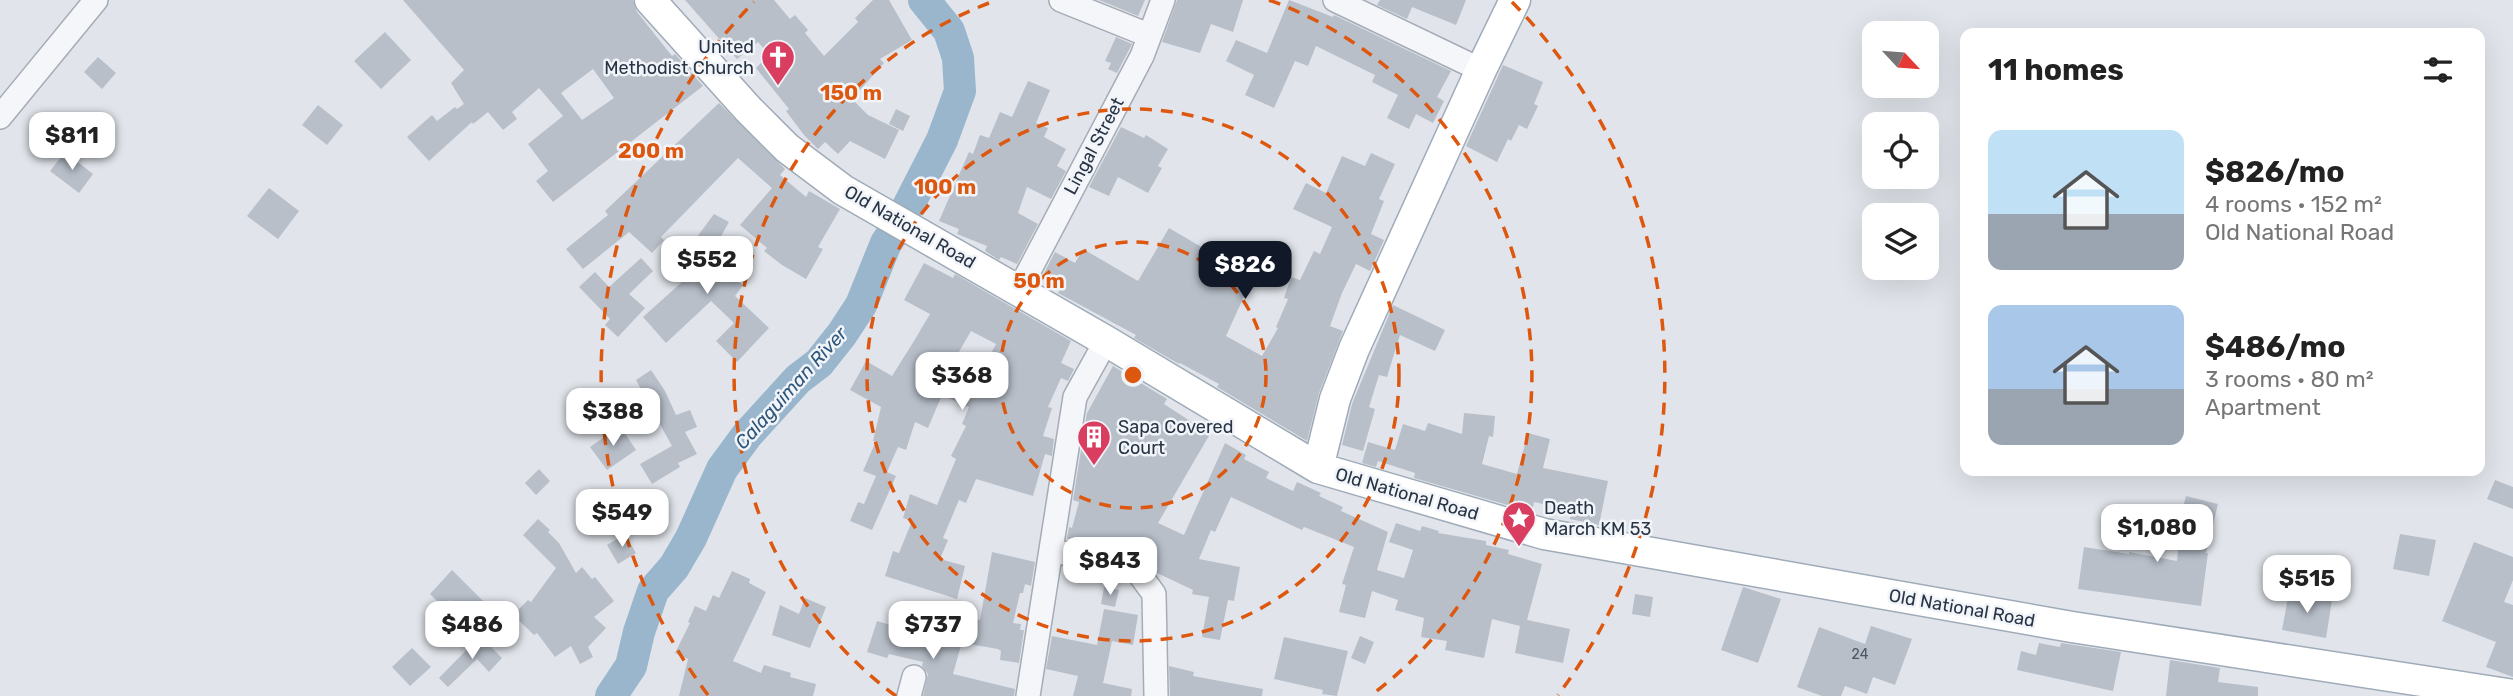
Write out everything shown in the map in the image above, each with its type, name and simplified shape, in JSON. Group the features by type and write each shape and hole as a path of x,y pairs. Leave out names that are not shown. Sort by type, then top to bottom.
{"main road":[{"name":"Old National Road","path":"650,0 738,99 788,148 843,190 1106,341 1318,468 1544,534 2072,627 2513,695"},
{"path":"1318,468 1335,399 1354,349 1515,0"}],"street":[{"path":"0,117 96,0"},
{"path":"1061,0 1148,35"},
{"name":"Lingal Street","path":"1018,290 1142,56 1163,0"},
{"path":"1335,0 1481,70"},
{"path":"1028,696 1075,397 1106,341"},
{"path":"1051,551 1132,564 1154,594 1156,696"}],"building":[{"path":"403,0 633,0 637,12 672,56 675,54 703,86 553,202 536,181 548,171 528,144 563,116 539,88 512,112 517,119 503,130 488,112 473,124 472,122 429,161 407,137 432,115 437,121 455,107 457,109 464,104 451,83 464,70","holes":["593,69 614,98 582,120 561,93"]},
{"path":"685,0 774,0 790,19 795,15 808,30 805,33 824,56 858,22 855,18 873,0 889,0 912,40 880,59 884,63 852,99 868,115 899,130 885,159 850,141 838,154 825,142 818,149 804,135 786,111 789,109 756,68 769,55 758,42 737,59"},
{"path":"1099,0 1145,0 1138,16"},
{"path":"1177,0 1243,0 1233,32 1211,24 1200,53 1162,42"},
{"path":"1289,0 1333,17 1334,15 1451,71 1437,97 1444,101 1433,123 1416,114 1409,129 1387,118 1398,95 1372,82 1375,75 1316,46 1308,66 1295,61 1274,108 1245,95 1254,75 1226,61 1236,40 1267,53"},
{"path":"1380,0 1466,0 1456,25 1412,7 1407,19 1377,5"},
{"path":"385,32 411,60 381,89 354,61"},
{"path":"1116,37 1132,44 1117,73 1108,69 1111,63 1105,61"},
{"path":"98,57 116,73 102,89 84,72"},
{"path":"1503,65 1543,82 1534,104 1538,106 1527,129 1519,125 1511,141 1508,139 1497,162 1466,146"},
{"path":"1028,81 1050,90 1036,123 1048,128 1044,137 1066,149 1057,166 1066,171 1051,199 1027,187 1018,213 1038,224 1017,264 1001,257 999,260 985,251 987,246 957,234 959,229 939,221 969,152 973,154 980,135 989,138 1000,112 1012,117"},
{"path":"719,103 785,169 780,175 806,197 809,191 840,209 818,247 823,249 806,279 764,251 767,248 740,225 772,188 738,158 661,237 664,240 652,253 629,232 583,269 566,249 608,215 605,211"},
{"path":"318,105 343,125 327,145 302,125"},
{"path":"896,109 910,116 903,131 889,124"},
{"path":"1121,127 1144,138 1146,135 1168,149 1158,166 1162,168 1148,193 1118,177 1109,196 1089,187"},
{"path":"65,152 93,174 79,193 50,171"},
{"path":"1371,153 1395,164 1379,199 1384,201 1371,234 1384,240 1370,271 1356,264 1342,293 1330,326 1343,331 1319,393 1307,441 1217,387 1219,384 1179,364 1134,338 1136,335 1058,293 1062,286 1043,275 1055,252 1075,263 1083,249 1138,281 1169,228 1210,252 1200,270 1246,292 1226,336 1262,356 1278,328 1276,327 1288,299 1284,298 1291,277 1300,280 1314,251 1320,254 1332,227 1293,209 1306,183 1326,193 1342,156 1365,166"},
{"path":"269,188 299,211 278,239 247,216"},
{"path":"714,214 729,222 710,261 743,285 735,296 769,328 737,362 716,341 734,323 711,301 666,343 643,317 683,281 671,272"},
{"path":"641,258 653,271 629,294 645,308 618,337 605,325 610,319 579,287 595,272 609,287"},
{"path":"924,263 953,278 955,274 1071,341 1061,363 1074,369 1068,381 1061,378 1048,407 1052,408 1043,436 1054,439 1052,456 1045,454 1033,496 976,479 966,503 959,500 943,538 948,540 940,559 965,566 957,599 885,576 893,551 899,553 912,521 903,518 910,494 937,505 956,459 951,456 966,426 962,424 969,407 942,395 928,428 915,422 906,450 898,447 887,472 896,476 872,530 850,521 858,502 864,504 876,476 863,471 876,441 873,441 881,407 850,390 866,361 892,376 914,341 930,314 904,300","holes":["971,331 996,344 983,369 956,357"]},
{"path":"1393,305 1445,330 1435,351 1400,335 1387,377 1379,375 1369,407 1375,409 1363,451 1342,445 1352,404"},
{"path":"1113,366 1167,399 1164,404 1210,434 1158,523 1184,535 1225,443 1246,455 1244,459 1269,472 1266,478 1293,491 1297,482 1343,507 1341,511 1388,532 1377,570 1404,578 1413,550 1389,542 1396,523 1420,531 1422,526 1439,531 1438,533 1486,541 1486,545 1509,550 1508,554 1542,564 1527,620 1570,629 1563,663 1515,653 1520,626 1492,619 1484,658 1445,650 1447,641 1421,637 1424,618 1395,610 1398,600 1372,591 1365,618 1339,612 1346,585 1342,584 1354,547 1304,527 1302,530 1231,497 1215,532 1211,530 1199,559 1240,567 1234,601 1228,600 1220,640 1202,637 1209,597 1192,594 1193,590 1155,572 1143,556 1135,551 1067,539 1079,502 1073,500 1087,413"},
{"path":"651,370 676,415 690,410 697,427 685,432 697,454 678,463 680,467 652,484 640,464 672,446 651,408 634,427 621,415 642,391 636,380"},
{"path":"1464,413 1495,416 1493,437 1489,436 1482,464 1517,474 1528,433 1550,439 1543,468 1608,481 1599,525 1570,519 1571,510 1534,502 1532,512 1414,478 1415,473 1378,461 1376,467 1362,463 1368,442 1395,450 1403,424 1425,431 1428,423 1462,434"},
{"path":"620,426 636,450 607,470 590,447"},
{"path":"539,469 550,481 536,495 525,483"},
{"path":"2495,480 2513,487 2513,509 2487,499"},
{"path":"2186,496 2218,504 2206,553 2201,606 2078,589 2084,547 2177,561 2180,531 2177,531"},
{"path":"538,519 550,530 548,532 559,543 576,573 582,567 592,579 595,577 614,601 594,617 606,628 588,647 593,657 580,664 571,646 555,657 537,633 534,635 513,615 528,600 531,602 556,568 523,535"},
{"path":"625,534 636,553 618,564 607,545"},
{"path":"2400,534 2436,540 2429,576 2393,569"},
{"path":"2474,542 2513,557 2513,580 2504,602 2513,605 2513,677 2486,667 2496,642 2442,621"},
{"path":"992,552 1035,562 1031,586 1025,584 1023,593 1020,593 1013,623 1021,624 1020,630 1024,630 1019,663 1000,660 1001,651 998,649 963,643 967,618 980,620"},
{"path":"452,570 499,617 482,633 450,600 443,607 430,594"},
{"path":"732,571 750,579 749,583 766,592 733,661 761,673 764,665 791,673 790,677 816,684 813,696 679,696 688,659 675,653 690,623 688,622 695,606 706,611 713,595 719,598"},
{"path":"1104,587 1119,590 1115,607 1101,604"},
{"path":"1743,587 1781,599 1758,663 1721,650"},
{"path":"2289,592 2332,600 2326,638 2282,630"},
{"path":"1635,594 1653,597 1650,617 1632,614"},
{"path":"805,598 826,607 810,648 772,635 780,605 799,614"},
{"path":"1104,609 1138,615 1133,645 1112,641 1103,683 1132,689 1131,696 1073,696 1078,676 1046,669 1052,636 1097,645"},
{"path":"877,621 925,635 926,631 963,638 953,674 1015,689 1014,696 923,696 928,674 922,666 923,662 889,654 887,658 867,652"},
{"path":"1871,626 1912,639 1895,685 1873,677 1867,694 1845,686 1841,696 1822,696 1797,687 1819,627 1865,644"},
{"path":"480,636 502,658 489,672 477,659 448,687 439,678"},
{"path":"1360,636 1374,642 1365,664 1351,658"},
{"path":"1284,637 1348,651 1337,696 1322,694 1323,690 1274,679"},
{"path":"2039,643 2060,647 2061,643 2121,652 2113,691 2017,670 2021,651 2036,655"},
{"path":"412,648 431,667 410,686 392,667"},
{"path":"2170,660 2220,668 2218,682 2258,687 2258,696 2166,696"},
{"path":"1169,666 1194,672 1193,676 1263,689 1262,696 1170,696"}],"waterway":[{"name":"Calaguiman River","path":"611,696 631,666 653,591 674,567 691,538 722,469 747,435 798,379 819,363 842,334 861,305 886,243 898,226 942,140 960,91 958,58 949,31 924,0"}],"place":[{"name":"United Methodist Church","path":"778,87"},
{"name":"Sapa Covered Court","path":"1094,467"},
{"name":"Death March KM 53","path":"1519,548"}]}
